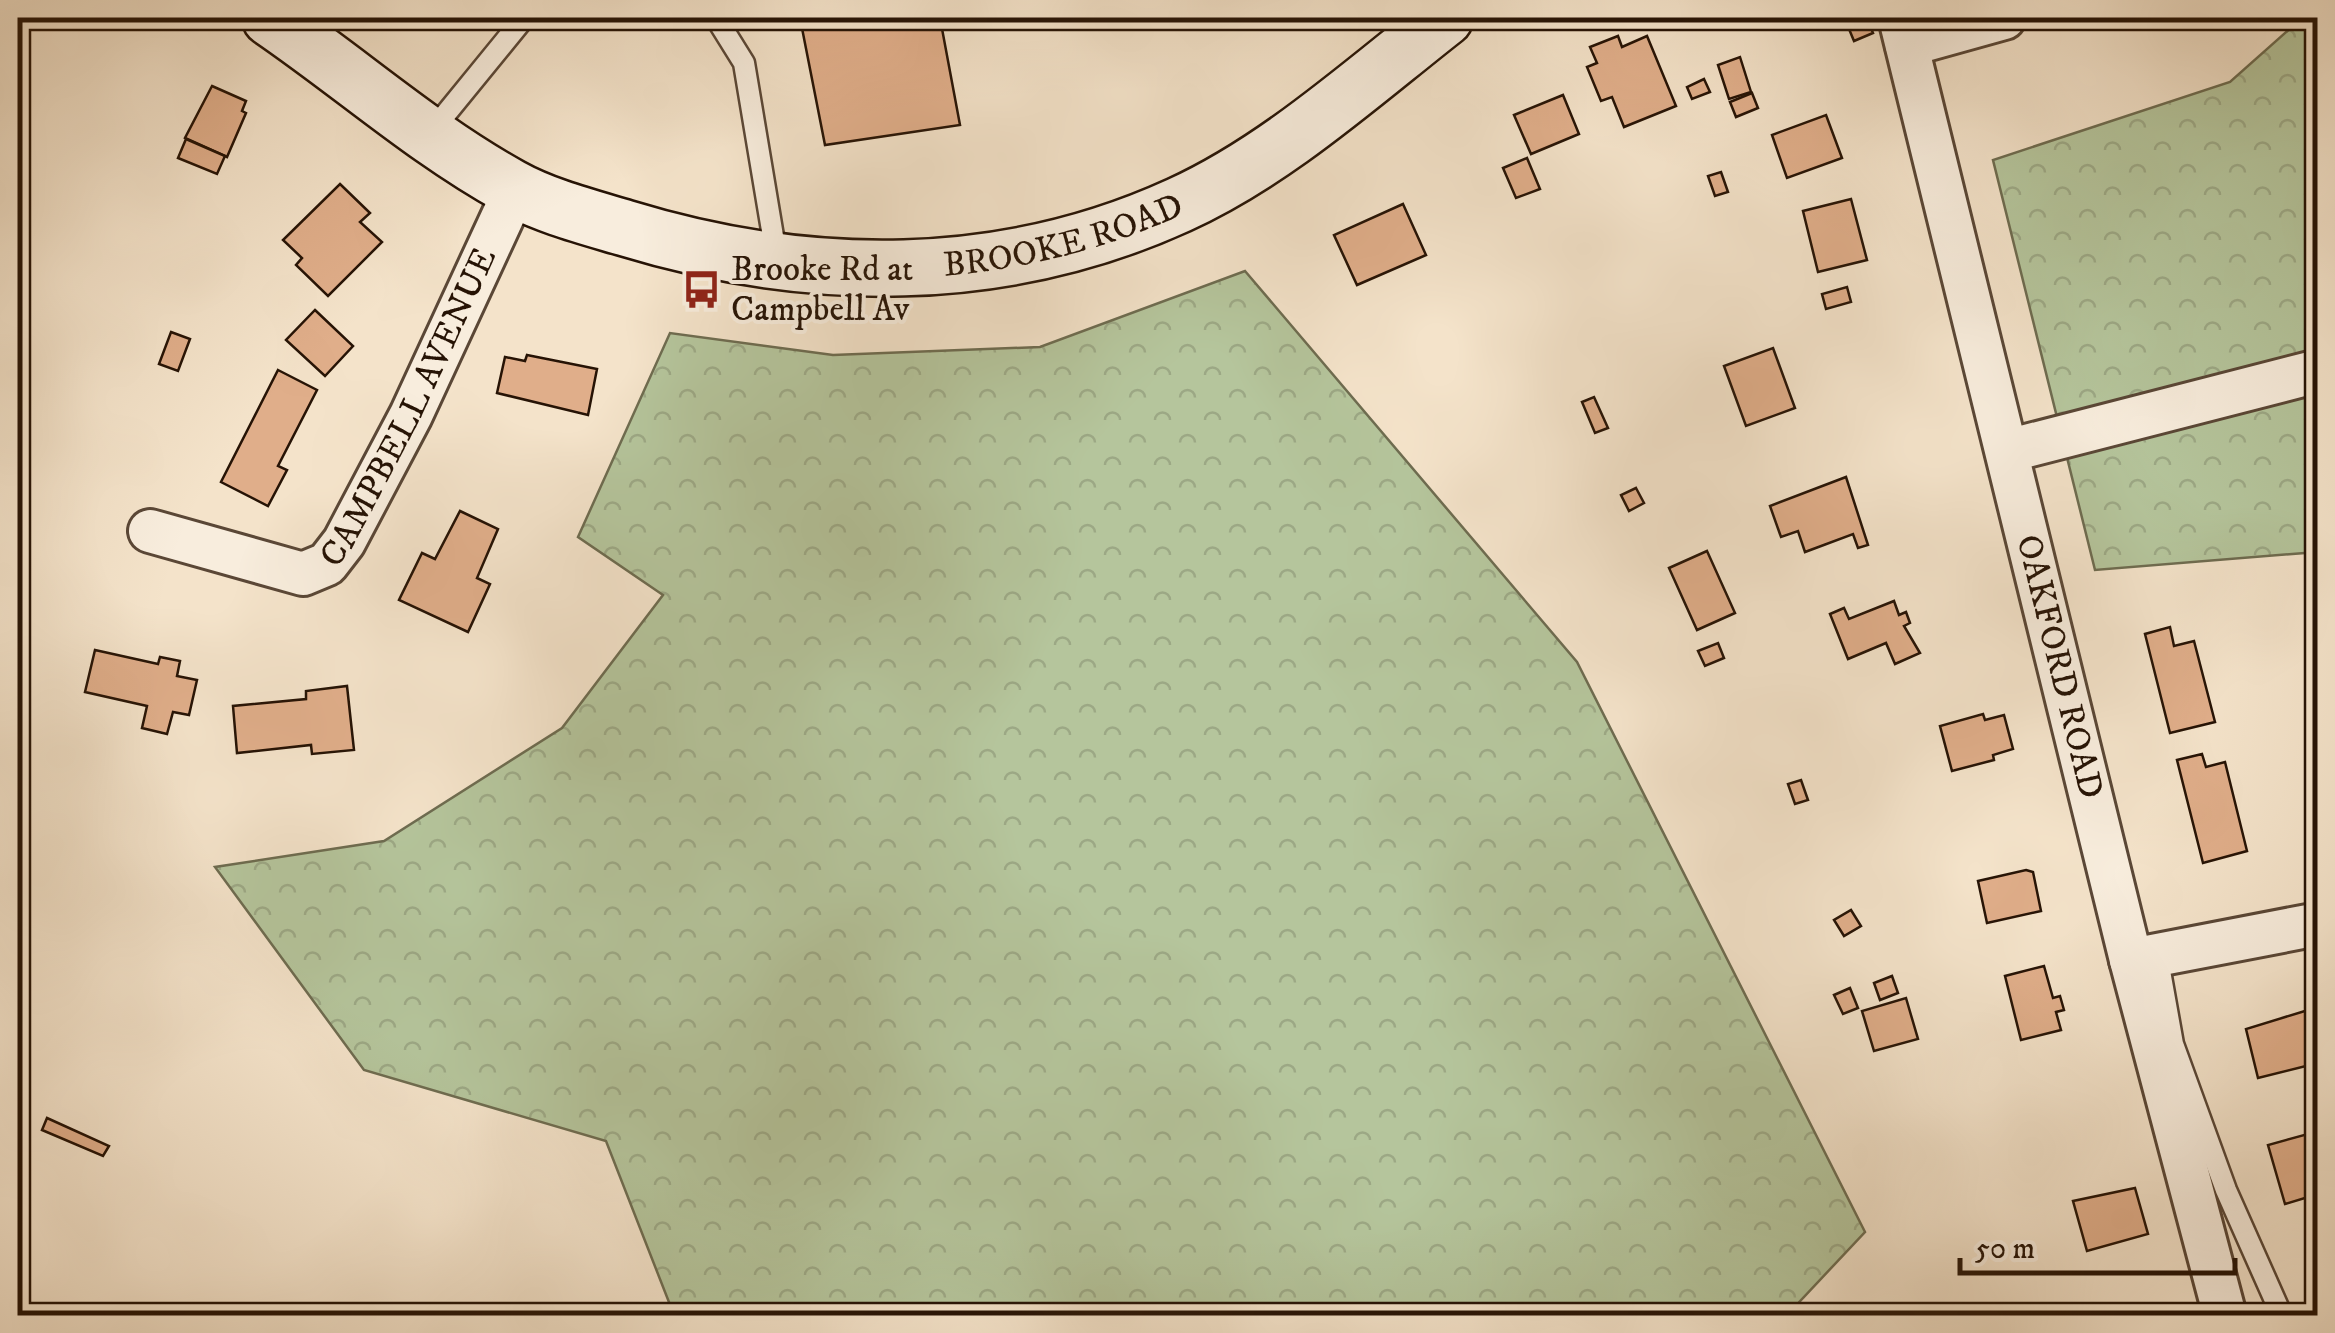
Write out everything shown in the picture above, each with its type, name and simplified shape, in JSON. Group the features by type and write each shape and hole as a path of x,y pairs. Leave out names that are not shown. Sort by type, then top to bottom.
{"street":[{"name":"BROOKE ROAD","path":"270,18 426,137 515,190 678,245 778,263 873,272 941,268 1034,254 1181,205 1234,174 1445,18"},
{"path":"1903,32 2004,18"},
{"name":"OAKFORD ROAD","path":"1903,32 2007,451 2144,957 2225,1316"},
{"name":"CAMPBELL AVENUE","path":"150,530 303,574 327,564 344,542 411,414 515,190"},
{"path":"2007,451 2318,371"},
{"path":"2144,957 2318,924"}],"lane":[{"path":"426,137 524,18"},
{"path":"716,18 744,63 778,263"},
{"path":"2144,957 2226,1190 2282,1316"}],"green space":[{"path":"2302,18 2317,18 2317,552 2095,570 1993,160 2230,82"},
{"path":"1245,271 1577,662 1865,1232 1787,1315 674,1315 606,1141 364,1070 215,867 384,841 562,728 663,595 578,537 670,333 833,355 1040,347"}],"building":[{"path":"18,18 30,18 26,44 18,42"},
{"path":"800,18 940,18 960,125 825,145"},
{"path":"1868,21 1873,33 1854,41 1849,29"},
{"path":"1618,36 1622,47 1647,36 1676,106 1624,127 1612,97 1601,101 1587,67 1597,63 1590,47"},
{"path":"1740,57 1751,92 1729,99 1718,65"},
{"path":"1704,79 1710,92 1692,99 1687,87"},
{"path":"212,86 246,101 242,111 246,113 227,157 185,138"},
{"path":"1752,93 1758,108 1736,117 1730,102"},
{"path":"1563,95 1579,134 1531,154 1514,115"},
{"path":"1826,115 1842,158 1787,178 1772,135"},
{"path":"186,139 225,156 217,174 178,158"},
{"path":"1527,158 1540,189 1516,198 1503,168"},
{"path":"1721,172 1728,192 1715,196 1708,176"},
{"path":"340,184 370,213 360,222 382,242 328,296 296,265 302,258 283,240"},
{"path":"1851,199 1867,260 1818,272 1803,211"},
{"path":"1403,204 1426,255 1357,285 1334,235"},
{"path":"1847,287 1851,302 1826,309 1822,294"},
{"path":"315,310 353,346 325,376 286,340"},
{"path":"171,332 190,339 178,371 159,364"},
{"path":"1773,348 1795,408 1746,426 1724,366"},
{"path":"527,355 597,369 588,415 497,393 505,357 525,361"},
{"path":"278,370 317,390 278,466 287,470 268,506 221,482"},
{"path":"1594,397 1608,428 1595,433 1582,402"},
{"path":"1846,477 1868,545 1858,548 1853,534 1805,552 1798,531 1781,537 1770,506"},
{"path":"1636,488 1644,503 1629,511 1621,495"},
{"path":"460,511 498,529 477,578 490,584 468,632 399,600 422,553 435,559"},
{"path":"1707,551 1735,613 1697,630 1669,568"},
{"path":"1894,601 1899,615 1906,612 1910,623 1904,626 1920,653 1895,664 1886,643 1848,659 1830,614 1844,608 1849,619"},
{"path":"2170,627 2174,646 2194,641 2215,722 2170,733 2145,634"},
{"path":"1718,643 1724,658 1705,666 1698,651"},
{"path":"95,650 158,664 160,657 180,661 177,676 197,680 189,715 173,712 167,734 142,728 147,706 85,692"},
{"path":"347,686 354,750 312,754 311,745 237,753 233,706 306,699 306,691"},
{"path":"1983,714 1985,720 2004,715 2013,749 1993,755 1994,760 1952,771 1940,726"},
{"path":"2202,754 2206,767 2225,762 2247,851 2203,863 2177,760"},
{"path":"1801,780 1808,800 1795,804 1788,784"},
{"path":"2026,870 2033,872 2041,911 1987,923 1978,881"},
{"path":"1851,910 1861,926 1844,936 1834,920"},
{"path":"2044,966 2053,998 2060,996 2064,1010 2056,1012 2061,1030 2021,1040 2005,976"},
{"path":"1892,976 1898,993 1880,1000 1874,983"},
{"path":"1850,988 1858,1008 1843,1014 1834,995"},
{"path":"1906,998 1918,1039 1874,1051 1862,1011"},
{"path":"2318,1007 2318,1063 2258,1078 2246,1029"},
{"path":"47,1118 109,1146 103,1156 42,1130"},
{"path":"2315,1132 2318,1194 2285,1204 2268,1145"},
{"path":"2135,1188 2148,1234 2087,1251 2073,1201"}],"place":[{"name":"Brooke Rd at Campbell Av","path":"701,290"}]}
